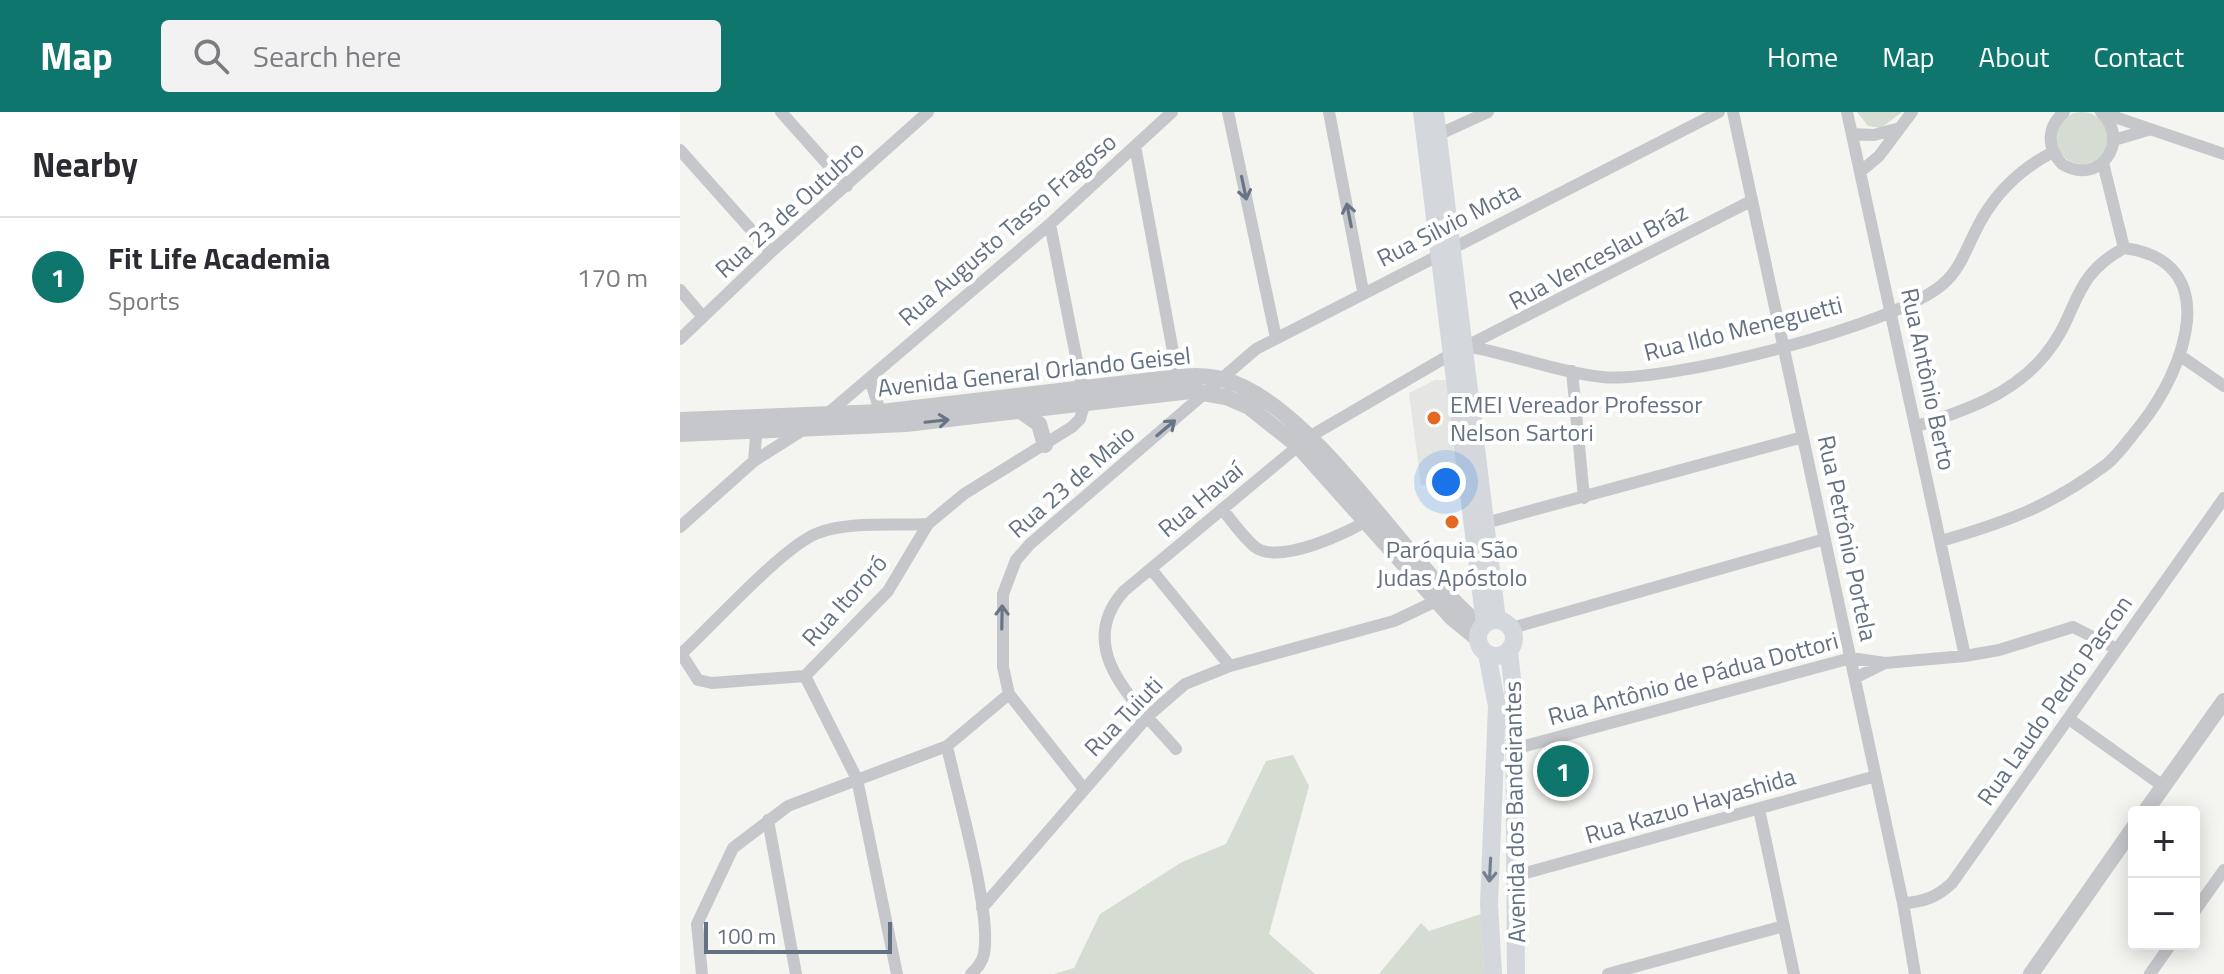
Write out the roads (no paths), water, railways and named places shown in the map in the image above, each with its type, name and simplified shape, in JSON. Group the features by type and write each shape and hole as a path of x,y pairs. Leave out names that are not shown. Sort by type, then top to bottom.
{"main road":[{"path":"1422,112 1432,137"},
{"path":"1432,137 1435,112"},
{"name":"Avenida dos Bandeirantes","path":"1432,137 1480,525 1497,706 1489,904 1493,974"},
{"name":"Avenida dos Bandeirantes","path":"1490,632 1498,656 1509,651 1514,749 1516,974"}],"street":[{"path":"781,112 847,186"},
{"name":"Rua 23 de Outubro","path":"680,339 771,252 847,186 913,117 928,112"},
{"name":"Rua Augusto Tasso Fragoso","path":"680,527 754,461 826,415 870,379 1050,224 1172,112"},
{"path":"1228,112 1276,338"},
{"path":"1329,112 1363,291"},
{"path":"1432,137 1488,112"},
{"name":"Rua Silvio Mota","path":"1208,392 1220,378 1276,338 1447,248 1719,112"},
{"name":"Rua Petrônio Portela","path":"1733,112 1749,202 1851,658 1915,974"},
{"name":"Rua Antônio Berto","path":"1847,112 1893,312 1965,656"},
{"path":"1860,172 1879,156 1896,129 1912,112"},
{"path":"2102,113 2224,154"},
{"path":"2056,115 2050,137 2053,152 2062,164 2075,170 2090,170 2103,163 2114,140 2109,121 2102,113"},
{"path":"1852,134 1874,135 1896,129"},
{"path":"2114,140 2152,129"},
{"path":"1135,146 1179,384"},
{"path":"680,150 771,252"},
{"name":"Rua Ildo Meneguetti","path":"1460,350 1510,354 1603,377 1660,375 1783,346 1893,312 1927,298 1949,279 1991,205 2019,173 2053,152"},
{"path":"2103,163 2124,248"},
{"name":"Rua Venceslau Bráz","path":"1460,350 1749,202"},
{"path":"1050,224 1084,395"},
{"path":"1917,426 1970,409 2012,386 2045,355 2069,316 2075,294 2087,275 2104,259 2124,248 2163,257 2181,270 2193,288 2198,309 2196,331 2185,359 2147,417 2110,461 2051,503 1991,527 1941,541"},
{"path":"680,290 703,317"},
{"path":"1504,330 1510,354"},
{"name":"Rua Havaí","path":"1176,749 1116,680 1109,665 1106,629 1115,601 1303,441 1460,350"},
{"path":"2185,359 2224,386"},
{"path":"1572,371 1584,498"},
{"name":"Avenida General Orlando Geisel","path":"680,420 804,429 1220,378 1256,395 1456,605 1490,632"},
{"path":"870,379 882,419"},
{"name":"Avenida General Orlando Geisel","path":"1179,384 1249,407 1303,441"},
{"name":"Rua 23 de Maio","path":"1084,789 1009,694 1003,667 1001,615 1007,576 1016,560 1208,392"},
{"name":"Avenida General Orlando Geisel","path":"680,434 826,415 882,419 1022,412 1084,395"},
{"name":"Rua Itororó","path":"681,654 689,672 698,680 712,683 805,676 888,591 928,524 964,494 1072,427 1080,419 1084,395"},
{"path":"1022,412 1039,424 1045,445"},
{"path":"754,461 757,425"},
{"path":"1480,525 1803,437"},
{"name":"Rua Laudo Pedro Pascon","path":"1903,903 1921,902 1939,895 1952,883 2224,498"},
{"path":"1222,509 1256,547 1271,554 1289,553 1371,518"},
{"name":"Avenida General Orlando Geisel","path":"1371,518 1436,601 1490,632"},
{"path":"681,654 791,551 816,534 843,527 928,524"},
{"path":"1490,632 1825,539"},
{"path":"1151,569 1230,666"},
{"name":"Rua Tuiuti","path":"982,908 1148,716 1185,684 1230,666 1394,621 1436,601"},
{"name":"Rua Antônio de Pádua Dottori","path":"1514,749 1851,658 1885,663 1965,656 1999,650 2073,627 2117,649"},
{"name":"Rua Antônio de Pádua Dottori","path":"1855,678 1885,663"},
{"path":"805,676 857,779 897,974"},
{"path":"702,974 697,924 733,848 788,806 947,746 1009,694"},
{"path":"2149,806 2224,701"},
{"path":"2069,719 2163,786"},
{"path":"947,746 982,908 985,950 982,962 971,974"},
{"name":"Rua Kazuo Hayashida","path":"1515,876 1876,776"},
{"path":"1759,809 1794,974"},
{"path":"768,820 796,974"},
{"path":"2031,974 2128,836"},
{"path":"2200,904 2224,870"},
{"path":"1608,974 1784,926"},
{"path":"2150,974 2167,950"}],"place":[{"name":"EMEI Vereador Professor Nelson Sartori","path":"1434,418"},
{"name":"Paróquia São Judas Apóstolo","path":"1452,522"},
{"name":"Fit Life Academia","path":"1563,771"}]}
